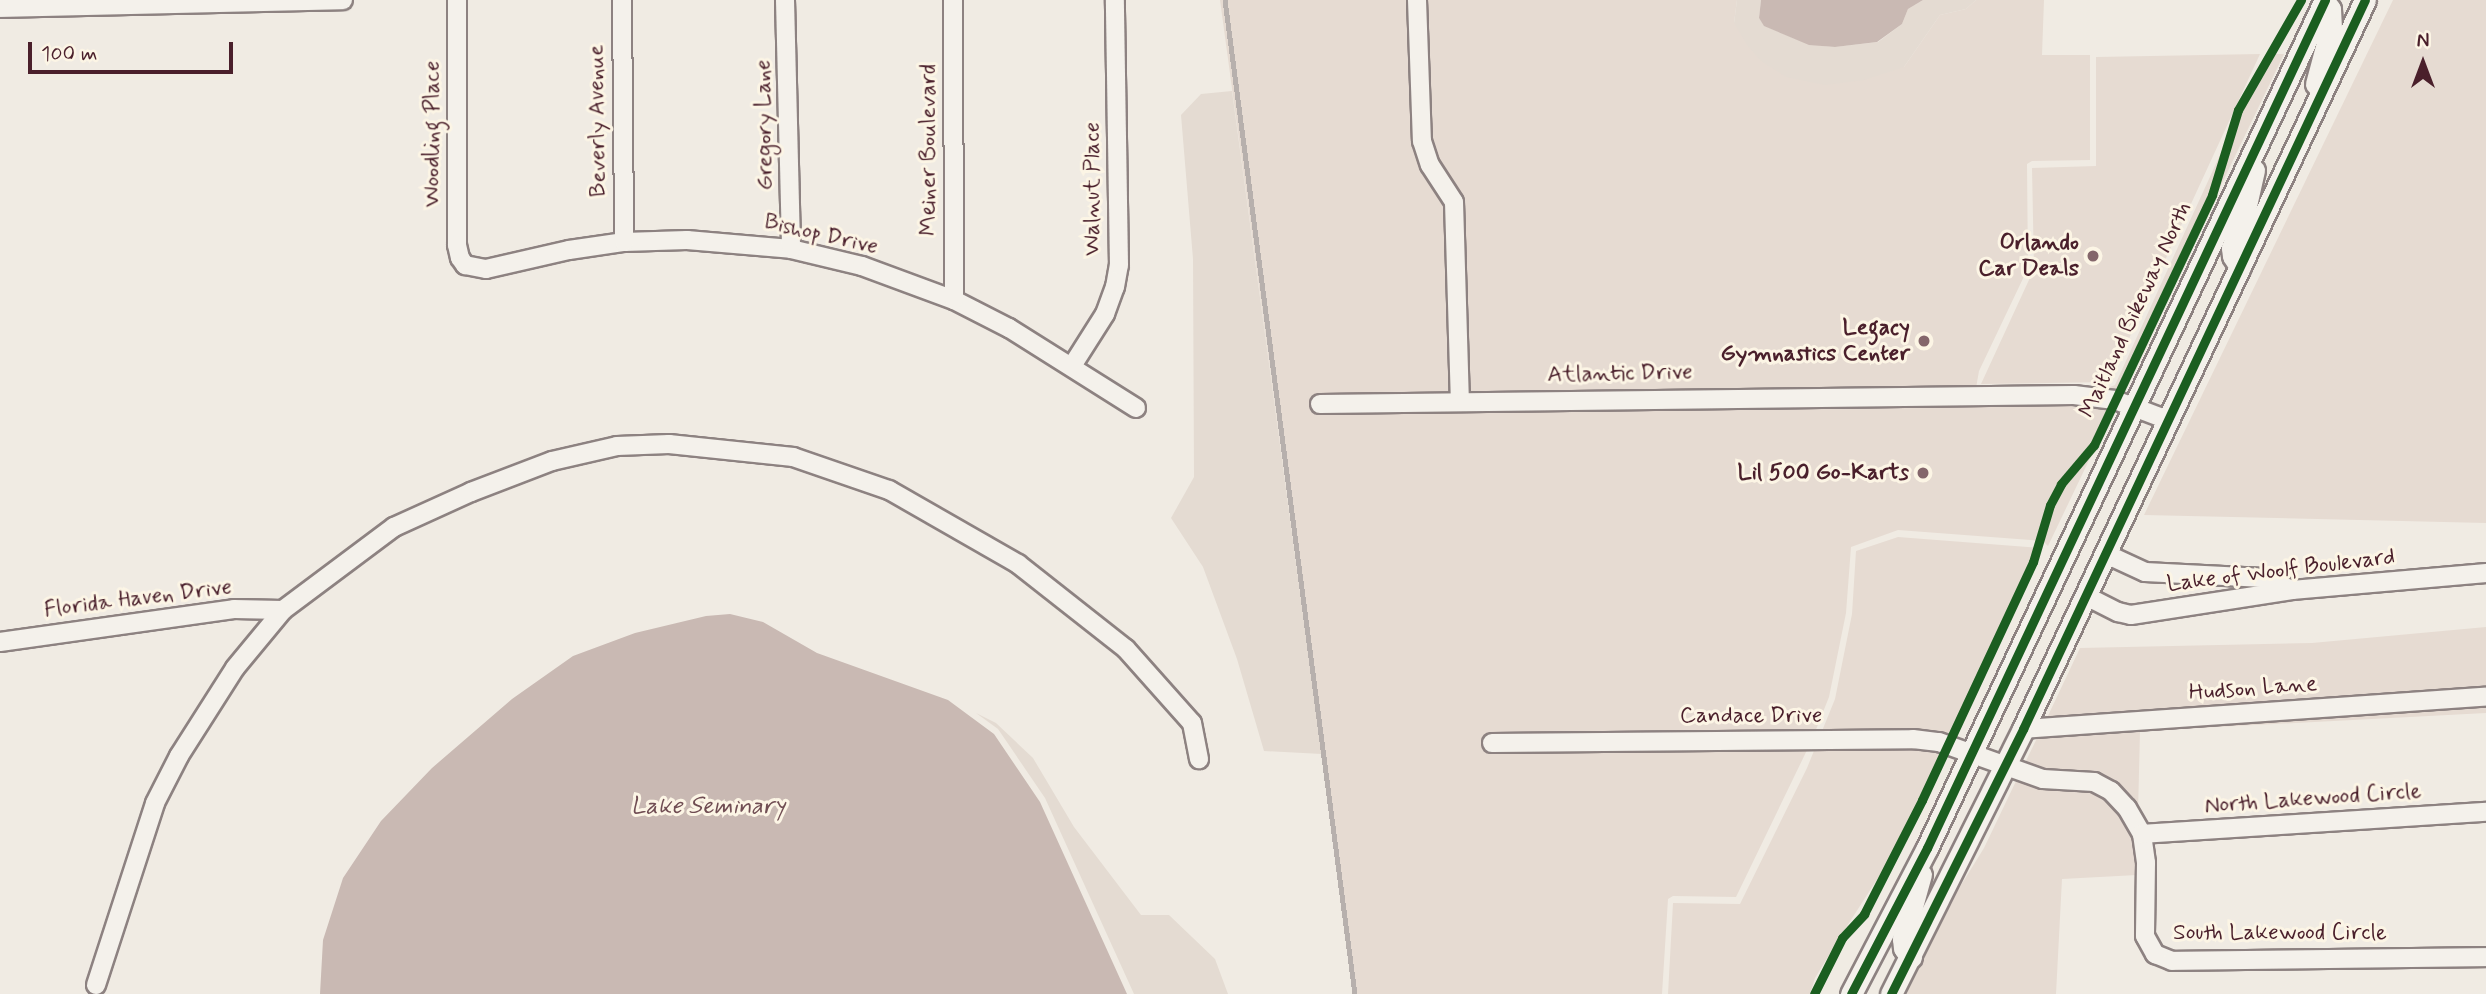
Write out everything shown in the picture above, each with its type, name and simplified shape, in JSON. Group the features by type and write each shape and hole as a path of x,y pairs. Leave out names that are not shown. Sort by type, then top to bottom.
{"main road":[{"path":"2309,120 2331,28 2330,9 2325,1"},
{"path":"1851,994 1927,848 2325,1"},
{"path":"1891,994 2023,729 2106,554 2309,120 2357,6"},
{"path":"2240,267 2232,256 2232,248 2245,210 2262,133"},
{"path":"1911,957 1904,948 1903,939 1914,909 1927,848"}],"street":[{"path":"0,8 343,0"},
{"name":"Woodling Place","path":"457,0 457,245 460,258 466,265"},
{"name":"Beverly Avenue","path":"622,0 624,242"},
{"name":"Gregory Lane","path":"785,0 791,248"},
{"name":"Meiner Boulevard","path":"953,0 954,300"},
{"name":"Walnut Place","path":"1072,366 1105,314 1115,288 1119,265 1115,0"},
{"path":"1417,0 1422,141 1430,165 1454,202 1460,400"},
{"name":"Bishop Drive","path":"466,265 475,270 486,269 569,250 624,242 687,240 791,248 862,266 954,300 1009,328 1136,408"},
{"name":"Atlantic Drive","path":"1320,404 1460,400 2074,395 2104,397 2134,405 2168,420"},
{"path":"96,985 155,803 179,756 235,668 283,610 394,527 471,492 552,461 617,446 669,444 793,457 889,490 1018,564 1126,649 1192,723 1199,759"},
{"path":"2106,554 2145,572 2264,578 2292,590"},
{"name":"Lake of Woolf Boulevard","path":"2086,596 2118,612 2131,615 2292,590 2486,573"},
{"name":"Florida Haven Drive","path":"0,642 234,609 283,610"},
{"name":"Hudson Lane","path":"2023,729 2486,697"},
{"name":"Candace Drive","path":"1492,743 1918,739 1972,752 2004,767 2043,779 2094,782 2111,791 2127,808 2142,834"},
{"name":"North Lakewood Circle","path":"2142,834 2486,812"},
{"name":"South Lakewood Circle","path":"2142,834 2146,863 2144,936 2155,954 2172,961 2486,957"}],"shaded area":[{"path":"1220,0 1737,0 1734,23 1904,67 1940,15 1966,9 1976,0 2044,0 2042,55 2090,55 2090,160 2032,161 2027,164 2028,268 1979,371 1976,388 1313,396 1314,412 2074,403 2114,408 2048,546 2043,541 1898,530 1851,547 1846,613 1829,697 1815,732 1486,735 1486,751 1808,748 1736,897 1673,896 1668,899 1662,994 1355,994"},
{"path":"1737,0 1761,0 1759,18 1765,26 1809,45 1835,47 1878,42 1902,24 1908,9 1923,0 1976,0 1966,9 1940,15 1904,67 1864,80 1825,85 1786,77 1761,61 1747,45 1734,23"},
{"path":"2393,0 2486,0 2486,523 2144,515"},
{"path":"2260,54 2109,382 1981,384 2034,269 2032,168 2096,166 2096,57"},
{"path":"2266,54 2284,54 2121,394 2105,389 2115,385"},
{"path":"1232,91 1322,754 1264,751 1237,659 1203,567 1171,518 1194,477 1193,259 1181,115 1201,94"},
{"path":"1898,537 2042,548 1955,724 1901,842 1815,978 1810,994 1668,994 1673,903 1740,904 1807,768 1835,699 1852,614 1856,551"},
{"path":"2486,627 2486,689 2046,720 2080,648 2312,643"},
{"path":"2486,705 2486,713 2140,731 2138,813 2097,775 2044,771 2024,765 2038,736"},
{"path":"976,713 996,723 1033,758 1074,827 1141,915 1169,915 1215,959 1228,994 1134,994 1045,798 998,729"},
{"path":"2017,779 2092,790 2107,797 2122,813 2135,837 2137,875 2062,879 2056,994 1899,994 1932,932 1984,848"}],"water":[{"path":"1761,0 1923,0 1908,9 1902,24 1877,42 1835,47 1809,45 1764,26 1759,18"},
{"name":"Lake Seminary","path":"730,614 763,622 817,653 948,700 994,734 1040,802 1127,994 320,994 323,940 343,878 381,821 432,768 512,699 573,656 635,633 706,616"}],"railway":[{"path":"1225,0 1355,994"}],"cycle path":[{"name":"Maitland Bikeway North","path":"1814,994 1842,938 1864,914 1922,800 2033,562 2050,505 2061,484 2094,445 2212,195 2238,110 2301,0"},
{"path":"1851,994 1927,848 2325,0"},
{"path":"1891,994 2023,729 2365,0"}],"place":[{"name":"Orlando Car Deals","path":"2093,256"},
{"name":"Legacy Gymnastics Center","path":"1924,341"},
{"name":"Lil 500 Go-Karts","path":"1923,473"}]}
